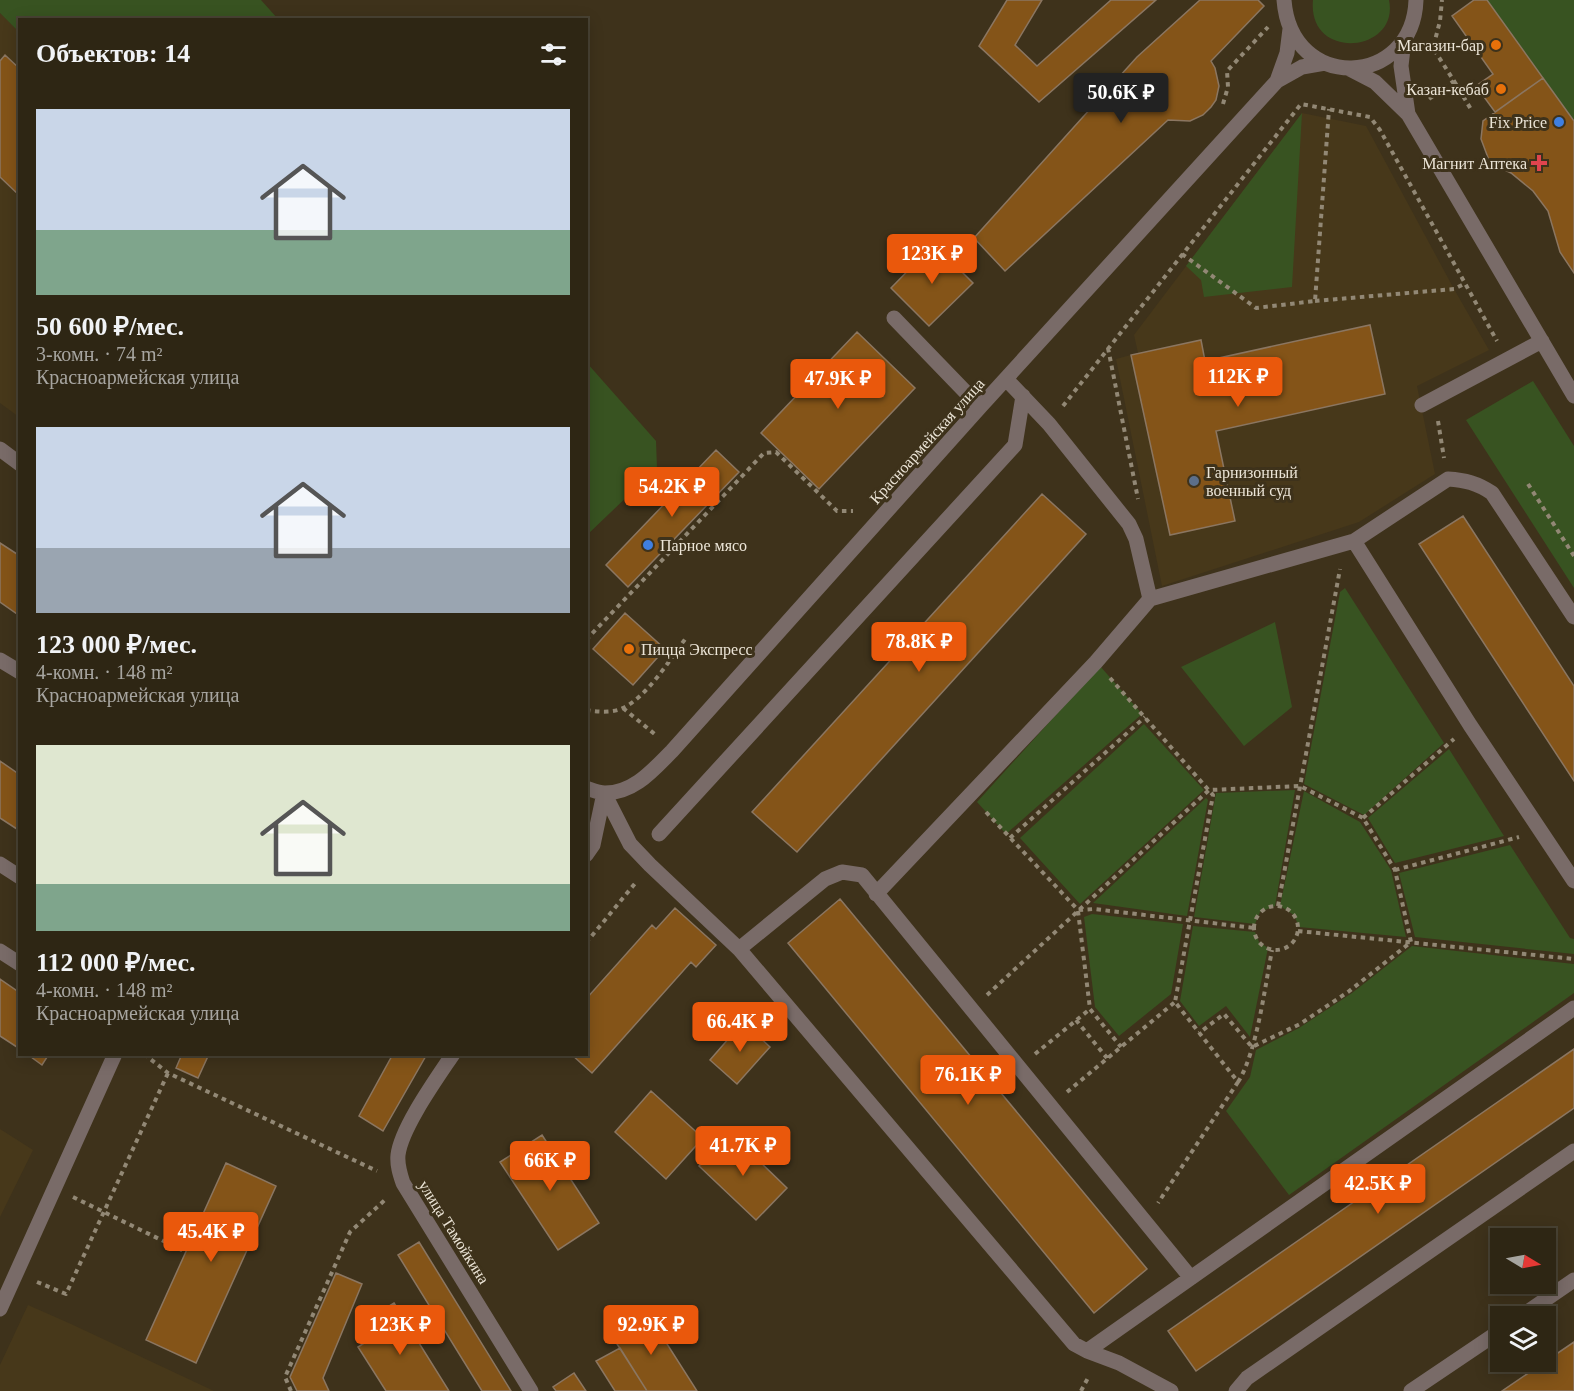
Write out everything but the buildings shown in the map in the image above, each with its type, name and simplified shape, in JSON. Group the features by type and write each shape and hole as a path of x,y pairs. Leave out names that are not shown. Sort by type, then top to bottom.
{"street":[{"path":"1284,0 1285,15 1290,29 1304,50 1325,63 1348,68 1375,82 1408,114 1574,396"},
{"path":"1348,68 1361,67 1386,58 1404,39 1413,22 1416,0"},
{"path":"1277,81 1287,53 1290,29"},
{"path":"1404,39 1401,66 1408,114"},
{"path":"1277,81 1302,67 1325,63"},
{"name":"Красноармейская улица","path":"604,793 624,789 641,782 672,751 980,407 1277,81"},
{"path":"894,318 980,407"},
{"path":"1428,402 1542,341"},
{"path":"1006,379 1049,424 1129,524 1136,539 1149,600"},
{"path":"659,834 1015,445 1023,396"},
{"path":"0,449 18,462"},
{"path":"876,894 1096,662 1149,600 1354,541 1448,479 1480,484 1491,493 1574,618"},
{"path":"1354,541 1470,725 1574,881"},
{"path":"0,660 18,671"},
{"path":"588,789 604,793 630,844 650,866 739,949 1074,1344 1119,1363 1171,1391"},
{"path":"588,852 593,845 604,793"},
{"path":"0,864 18,876"},
{"path":"739,949 825,879 842,872 862,875 1191,1278"},
{"path":"0,951 18,963"},
{"path":"1087,1351 1574,1008"},
{"path":"1,1304 114,1056"},
{"name":"улица Тамойкина","path":"452,1056 424,1099 398,1153 398,1167 403,1183 531,1391"},
{"path":"1236,1391 1247,1378 1574,1150"},
{"path":"1536,1306 1574,1280"},
{"path":"1411,1391 1490,1338"}],"path":[{"path":"1442,0 1440,21 1433,48 1472,111"},
{"path":"1221,108 1228,87 1227,71 1269,26 1270,19"},
{"path":"1408,114 1454,81"},
{"path":"1315,301 1329,109 1370,117 1380,130 1507,360"},
{"path":"1182,254 1256,308 1454,289 1464,284"},
{"path":"1108,347 1140,506"},
{"path":"1428,402 1448,479"},
{"path":"588,638 764,453 776,452 837,511 853,511"},
{"path":"1528,484 1574,556"},
{"path":"1278,906 1342,562 1354,541"},
{"path":"588,710 599,712 623,708 642,694 686,638"},
{"path":"1050,1106 1175,1002 1213,795 1096,662"},
{"path":"623,708 660,739"},
{"path":"1010,838 1145,717"},
{"path":"1363,818 1470,725"},
{"path":"970,1009 1209,790 1300,786 1363,818 1395,870 1411,942"},
{"path":"970,796 1078,910 1090,1009 1121,1047"},
{"path":"1395,870 1540,832"},
{"path":"588,941 650,866"},
{"path":"1278,906 1294,915 1298,922 1298,930 1293,942 1286,948 1272,950 1259,942 1254,927 1260,912 1278,906"},
{"path":"1078,910 1094,909 1254,927"},
{"path":"1298,930 1574,959"},
{"path":"1252,1047 1300,1023 1329,1005 1411,942"},
{"path":"1145,1222 1245,1071 1272,950"},
{"path":"1175,1002 1238,1082"},
{"path":"1018,1068 1090,1009"},
{"path":"1199,1033 1224,1014 1252,1047"},
{"path":"1076,1020 1107,1058"},
{"path":"147,1056 168,1072 403,1183 350,1232 285,1377 291,1391"},
{"path":"34,1280 66,1294 168,1072"},
{"path":"53,1188 186,1252"}],"shaded area":[{"path":"0,13 18,30 18,416 0,403"},
{"path":"1302,113 1366,126 1489,350 1417,386 1435,474 1359,522 1162,586 1116,359 1138,353 1134,335"},
{"path":"0,1129 33,1150 0,1217"},
{"path":"28,1305 214,1391 0,1391 0,1365"}],"green space":[{"path":"0,0 261,0 277,18 18,18 18,31 0,13"},
{"path":"1313,0 1389,0 1389,18 1381,31 1368,40 1353,43 1337,41 1324,34 1315,20"},
{"path":"1487,0 1574,0 1574,121"},
{"path":"1302,113 1292,287 1204,297 1201,280 1186,266"},
{"path":"588,364 656,441 657,468 588,534"},
{"path":"1533,381 1574,446 1574,588 1466,420"},
{"path":"1345,588 1444,743 1364,815 1304,784 1340,592"},
{"path":"1275,622 1292,707 1244,746 1181,667"},
{"path":"1100,666 1142,714 1006,834 977,802"},
{"path":"1144,724 1204,790 1080,904 1020,838"},
{"path":"1449,749 1504,836 1395,863 1368,818"},
{"path":"1295,790 1275,906 1260,912 1255,924 1194,917 1216,793"},
{"path":"1304,791 1360,822 1391,870 1406,937 1299,927 1294,915 1280,906"},
{"path":"1206,798 1208,800 1187,916 1093,903"},
{"path":"1510,845 1570,938 1574,939 1574,954 1415,937 1399,873"},
{"path":"1092,914 1183,924 1171,994 1119,1036 1095,1007 1084,917"},
{"path":"1193,926 1255,932 1259,942 1268,948 1250,1037 1226,1006 1199,1026 1180,1001"},
{"path":"1412,946 1574,964 1574,993 1289,1195 1226,1111 1250,1077 1256,1050 1299,1028 1352,993"}],"place":[{"name":"Магазин-бар","path":"1496,45"},
{"name":"Казан-кебаб","path":"1501,89"},
{"name":"Fix Price","path":"1559,122"},
{"name":"Магнит Аптека","path":"1539,163"},
{"name":"Гарнизонный военный суд","path":"1194,481"},
{"name":"Парное мясо","path":"648,545"},
{"name":"Пицца Экспресс","path":"629,649"}]}
